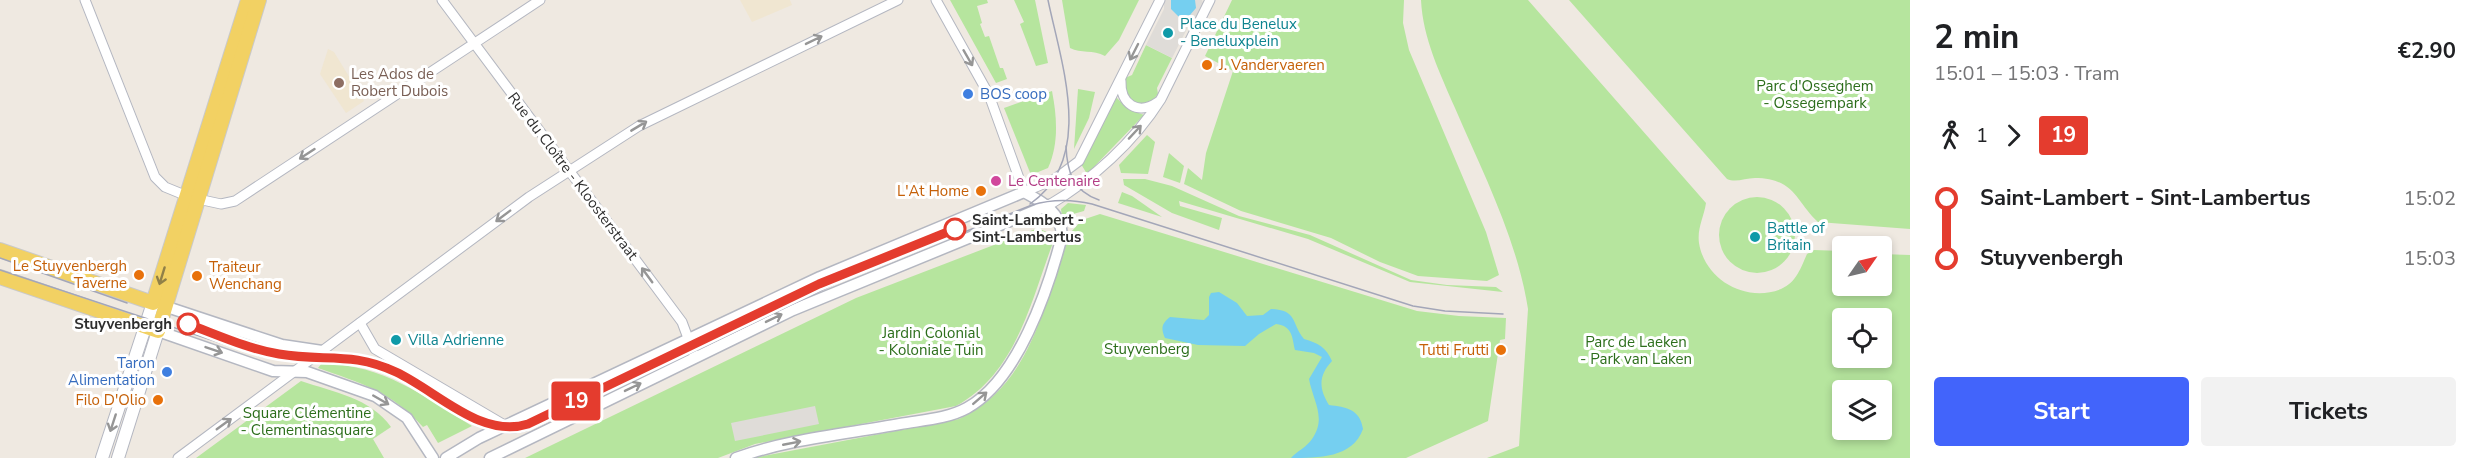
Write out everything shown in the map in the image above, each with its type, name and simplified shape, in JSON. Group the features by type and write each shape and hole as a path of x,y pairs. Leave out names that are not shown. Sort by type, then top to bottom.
{"main road":[{"path":"118,458 158,331 159,304 248,0"},
{"path":"192,197 260,0"},
{"path":"0,250 159,304"},
{"path":"0,277 158,331"},
{"path":"102,458 144,327 159,304"}],"street":[{"path":"84,0 155,177 165,187 220,204 235,201 540,0"},
{"name":"Rue du Cloître - Kloosterstraat","path":"442,0 682,322 695,357"},
{"path":"178,458 529,197 645,122 898,0"},
{"path":"736,458 787,444 949,415 978,400 1010,363 1035,315 1062,236 1059,224 1049,205 1024,192 989,95 936,0"},
{"path":"446,458 479,438 820,277 1024,192 1065,172 1077,164 1087,148 1160,0"},
{"path":"490,458 829,293 1049,205 1075,189 1095,174 1144,122 1161,99 1210,0"},
{"path":"1121,79 1121,94 1130,106 1143,109 1161,99"},
{"path":"1065,172 1075,189"},
{"path":"159,304 282,345 322,351"},
{"path":"360,323 375,349 506,426"},
{"path":"158,331 273,371 297,370 366,392 382,400 407,418 431,454"}],"shaded area":[{"path":"740,0 790,0 792,5 752,22"},
{"name":"Place du Benelux - Beneluxplein","path":"1164,0 1202,0 1204,5 1196,19 1191,21 1172,58 1146,45 1164,9"},
{"name":"Les Ados de Robert Dubois","path":"328,49 334,52 364,101 346,113 320,74"},
{"path":"815,406 819,424 735,441 731,423"}],"green space":[{"path":"950,0 987,0 988,3 977,6 982,23 980,24 985,37 989,36 1000,68 1003,68 1007,79 996,83"},
{"path":"1014,0 1035,0 1048,63 1036,66 1020,24 1024,22"},
{"path":"1062,0 1139,0 1119,40 1105,56 1070,48"},
{"path":"1232,0 1404,0 1403,23 1409,50 1486,232 1499,275 1487,281 1418,276 1380,262 1331,238 1241,211 1184,184 1188,168 1202,180 1206,153 1233,71 1205,56"},
{"name":"Parc de Laeken - Park van Laken","path":"1421,0 1528,0 1706,203 1699,243 1709,268 1729,285 1754,293 1768,293 1781,289 1795,278 1807,254 1814,250 1832,251 1832,296 1892,296 1892,254 1910,255 1910,458 1487,458 1519,446 1528,309 1516,257 1507,232 1488,182 1438,69 1425,28"},
{"name":"Parc d'Osseghem - Ossegempark","path":"1569,0 1910,0 1910,229 1818,222 1793,192 1779,182 1755,178 1727,179"},
{"path":"1146,45 1172,58 1157,88 1158,94 1148,102 1137,103 1129,99 1124,84 1125,78 1132,75"},
{"path":"1078,89 1095,92 1089,118 1074,149"},
{"path":"1052,91 1056,120 1052,159 1048,168 1031,175 1004,108"},
{"path":"1116,97 1128,109 1144,115 1087,174 1081,164"},
{"path":"1147,135 1155,142 1148,174 1121,173 1119,165"},
{"path":"1169,153 1184,166 1180,183 1163,177"},
{"path":"1123,179 1145,179 1172,186 1239,216 1310,235 1411,280 1447,285 1496,287 1503,292 1410,282 1308,239 1179,201 1180,206 1222,218 1219,230 1172,213 1124,185"},
{"path":"1122,192 1132,196 1162,217 1118,203"},
{"path":"1757,197 1771,200 1784,208 1792,221 1795,235 1792,249 1784,262 1771,270 1757,273 1743,270 1730,262 1722,249 1719,235 1722,221 1730,208 1743,200"},
{"path":"1068,203 1086,205 1084,211 1062,217 1061,209"},
{"name":"Stuyvenberg","path":"1100,214 1417,311 1506,318 1505,339 1500,340 1488,421 1406,458 753,458 959,419 984,404 1004,385 1020,363 1033,338 1071,232 1082,220"},
{"name":"Jardin Colonial - Koloniale Tuin","path":"1038,228 1053,235 1054,240 1019,333 1008,355 994,375 977,392 956,406 755,444 718,458 525,458 856,298"},
{"path":"322,363 345,365 384,376 419,393 472,426 438,443 427,425 423,427 400,405 362,384 318,368"},
{"name":"Square Clémentine - Clementinasquare","path":"301,381 350,397 383,417 391,427 373,439 384,458 196,458"}],"water":[{"path":"1171,0 1195,0 1196,8 1190,15 1179,17 1171,9"},
{"path":"1219,292 1237,303 1247,316 1263,315 1271,309 1286,312 1293,318 1304,339 1317,344 1327,352 1332,361 1322,377 1322,388 1326,399 1329,405 1355,413 1363,429 1351,446 1343,451 1323,456 1291,458 1310,442 1316,431 1318,409 1309,379 1322,357 1314,353 1295,350 1291,333 1286,327 1276,324 1245,346 1198,345 1165,338 1163,327 1170,317 1204,320 1209,315 1211,293"}],"tram line":[{"path":"1030,204 1050,185 1062,162 1068,136 1069,108 1065,80 1048,0"},
{"path":"1066,146 1070,172 1077,186 1099,200"},
{"path":"0,270 260,356 361,366 378,370 411,385 478,425 495,431 513,433 531,429 839,282 1032,205 1054,201 1077,201 1092,204 1413,306 1445,311 1503,314"},
{"name":"19","path":"188,324 279,354 343,356 374,363 409,378 481,421 502,428 512,428 528,424 836,276 955,229"},
{"path":"0,258 127,303"}],"place":[{"name":"Place du Benelux - Beneluxplein","path":"1168,33"},
{"name":"J. Vandervaeren","path":"1207,65"},
{"name":"Les Ados de Robert Dubois","path":"339,83"},
{"name":"BOS coop","path":"968,94"},
{"name":"Le Centenaire","path":"996,181"},
{"name":"L'At Home","path":"981,191"},
{"name":"Saint-Lambert - Sint-Lambertus","path":"955,229"},
{"name":"Battle of Britain","path":"1755,237"},
{"name":"Le Stuyvenbergh Taverne","path":"139,275"},
{"name":"Traiteur Wenchang","path":"197,276"},
{"name":"Stuyvenbergh","path":"188,324"},
{"name":"Villa Adrienne","path":"396,340"},
{"name":"Tutti Frutti","path":"1501,350"},
{"name":"Taron Alimentation","path":"167,372"},
{"name":"Filo D'Olio","path":"158,400"}]}
